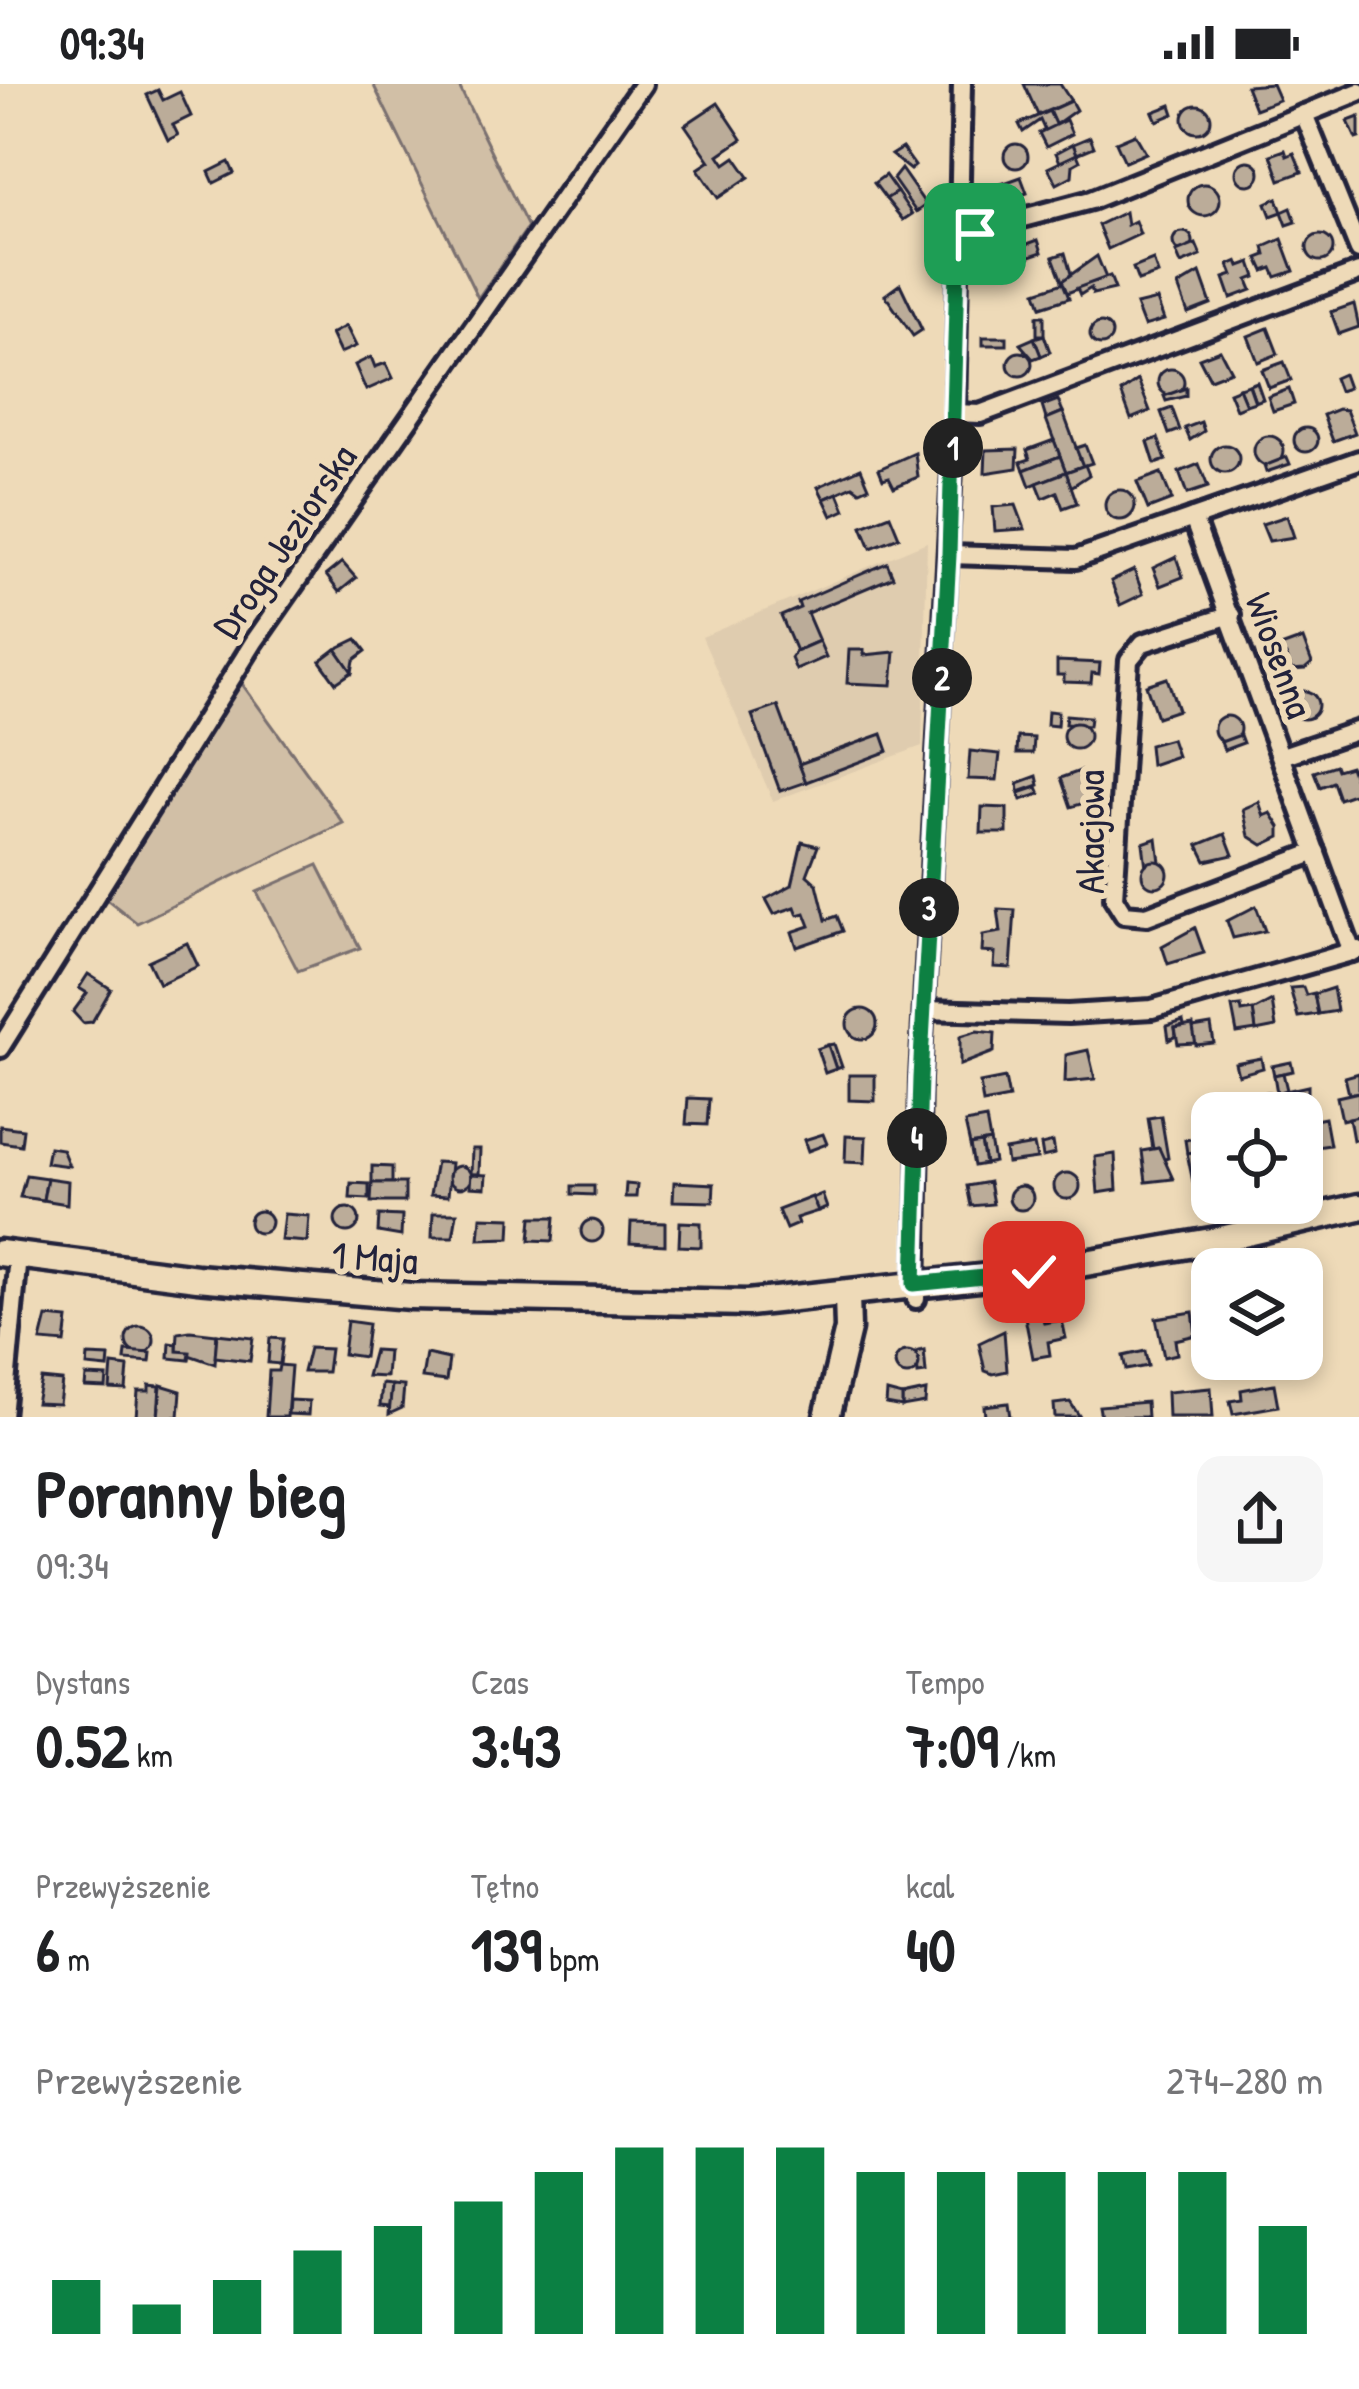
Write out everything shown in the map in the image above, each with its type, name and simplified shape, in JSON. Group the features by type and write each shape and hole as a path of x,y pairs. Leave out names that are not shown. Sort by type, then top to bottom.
{"main road":[{"name":"1 Maja","path":"9,1254 410,1296 848,1302 1217,1240 1359,1207"},
{"path":"826,1417 848,1302"}],"street":[{"name":"Droga Jeziorska","path":"0,1048 254,642 643,84"},
{"path":"915,1292 924,1010 955,413 962,84"},
{"path":"958,235 1091,200 1359,92"},
{"path":"1304,114 1359,250"},
{"path":"955,413 980,413 1359,272"},
{"path":"949,555 1076,559 1359,460"},
{"name":"Wiosenna","path":"1193,518 1356,951"},
{"name":"Akacjowa","path":"1231,615 1143,643 1129,660 1114,898 1124,914 1148,916 1316,852"},
{"path":"1282,757 1359,730"},
{"path":"924,1010 1114,1014 1152,1009 1356,951"},
{"path":"3,1417 9,1254"}],"shaded area":[{"path":"373,84 458,84 528,227 478,298"},
{"path":"927,542 922,746 773,801 702,637"},
{"path":"240,681 343,823 137,923 105,898"},
{"path":"318,865 360,948 298,971 257,892"}],"building":[{"path":"1024,84 1060,84 1071,101 1038,115"},
{"path":"1272,84 1279,100 1255,109 1246,86"},
{"path":"158,90 163,100 180,92 191,116 173,125 178,135 168,140 147,95"},
{"path":"1071,101 1076,110 1055,125 1049,111"},
{"path":"718,103 742,139 719,155 725,164 735,157 749,177 718,198 698,169 710,161 685,125"},
{"path":"1171,105 1174,114 1157,121 1153,112"},
{"path":"1197,105 1207,109 1211,119 1207,129 1197,133 1187,129 1183,119 1187,109"},
{"path":"1049,111 1056,126 1045,131 1040,120 1023,132 1019,124"},
{"path":"1359,117 1359,138 1356,139 1348,121"},
{"path":"1066,120 1072,134 1046,147 1039,133"},
{"path":"1135,134 1146,153 1125,162 1116,142"},
{"path":"1090,137 1094,147 1077,154 1073,144"},
{"path":"1016,144 1028,156 1016,168 1004,156"},
{"path":"1073,144 1077,154 1060,162 1056,153"},
{"path":"902,148 915,166 910,170 891,155"},
{"path":"1285,150 1287,156 1294,153 1302,172 1280,180 1271,155"},
{"path":"1077,154 1080,161 1073,165 1072,176 1057,184 1048,168"},
{"path":"1248,161 1260,173 1248,185 1236,173"},
{"path":"229,162 234,173 214,183 209,172"},
{"path":"901,169 926,205 916,212 893,179"},
{"path":"885,175 897,192 886,199 874,183"},
{"path":"1021,177 1027,193 996,204 990,188"},
{"path":"1204,184 1215,189 1220,200 1215,211 1204,216 1193,211 1188,200 1193,189"},
{"path":"897,192 912,214 903,220 886,199"},
{"path":"1277,198 1282,212 1271,216 1266,203"},
{"path":"1291,208 1296,222 1287,225 1282,212"},
{"path":"1125,212 1127,225 1135,221 1140,234 1108,249 1098,225"},
{"path":"1183,232 1193,242 1183,252 1173,242"},
{"path":"1320,235 1333,248 1320,261 1307,248"},
{"path":"1282,239 1294,271 1276,277 1272,268 1264,271 1258,258 1266,255 1264,247"},
{"path":"1038,240 1042,252 1010,263 1006,252"},
{"path":"1196,244 1201,256 1181,264 1176,252"},
{"path":"1065,253 1072,277 1062,281 1053,257"},
{"path":"1097,256 1106,278 1067,293 1062,281"},
{"path":"1153,260 1158,274 1138,281 1133,268"},
{"path":"1238,261 1240,266 1251,262 1256,277 1248,280 1252,290 1231,298 1224,278 1233,275 1229,265"},
{"path":"1200,273 1211,304 1188,313 1178,286"},
{"path":"1110,276 1115,289 1093,294 1091,288 1080,295 1077,288"},
{"path":"1063,283 1069,298 1041,307 1036,292"},
{"path":"900,284 922,330 913,336 885,295"},
{"path":"1157,300 1164,320 1144,326 1136,305"},
{"path":"1354,304 1359,327 1339,334 1331,312"},
{"path":"1037,316 1044,316 1044,335 1037,335"},
{"path":"1101,323 1112,334 1101,345 1090,334"},
{"path":"346,326 356,346 340,353 331,334"},
{"path":"1268,328 1278,354 1258,362 1248,336"},
{"path":"1044,335 1050,352 1041,356 1034,338"},
{"path":"983,337 1007,337 1007,345 983,345"},
{"path":"1034,338 1041,356 1033,359 1020,344"},
{"path":"1220,350 1231,371 1210,379 1199,358"},
{"path":"1020,352 1032,364 1020,376 1008,364"},
{"path":"371,357 375,367 386,363 393,378 366,390 355,365"},
{"path":"1284,362 1291,380 1269,388 1262,370"},
{"path":"1171,369 1184,382 1171,395 1158,382"},
{"path":"1343,374 1348,388 1339,391 1334,378"},
{"path":"1138,380 1150,411 1131,419 1121,392"},
{"path":"1257,382 1263,399 1255,402 1249,385"},
{"path":"1249,385 1255,402 1246,405 1239,388"},
{"path":"1186,388 1186,396 1166,401 1164,396"},
{"path":"1239,388 1246,405 1236,409 1229,392"},
{"path":"1289,389 1294,404 1273,411 1268,397"},
{"path":"1058,400 1063,412 1046,419 1042,406"},
{"path":"1172,408 1180,430 1169,434 1161,412"},
{"path":"1346,410 1355,433 1333,441 1323,415"},
{"path":"1063,412 1083,466 1066,472 1046,419"},
{"path":"1201,422 1204,431 1190,440 1185,428"},
{"path":"1306,428 1315,431 1315,449 1306,452 1297,449 1294,440 1297,431"},
{"path":"1269,436 1280,440 1284,451 1280,462 1269,466 1258,462 1254,451 1258,440"},
{"path":"1158,438 1166,460 1155,464 1148,442"},
{"path":"1054,440 1060,456 1024,470 1021,462 1030,459 1027,450"},
{"path":"1085,445 1092,463 1083,466 1076,448"},
{"path":"1225,445 1235,449 1239,459 1235,469 1225,473 1215,469 1211,459 1215,449"},
{"path":"1018,449 1017,468 985,473 986,450"},
{"path":"915,453 918,477 894,487 889,477 883,479 879,469"},
{"path":"1060,456 1066,472 1030,486 1024,470"},
{"path":"1287,457 1290,464 1266,472 1264,466"},
{"path":"1199,464 1208,487 1187,494 1179,472"},
{"path":"1085,465 1089,475 1071,487 1066,472"},
{"path":"861,468 869,487 860,491 853,486 824,499 818,487"},
{"path":"1066,472 1077,503 1063,508 1057,492 1043,498 1037,483"},
{"path":"1161,473 1172,500 1148,509 1137,482"},
{"path":"1120,490 1135,505 1120,520 1105,505"},
{"path":"838,493 845,510 832,516 824,499"},
{"path":"1016,505 1025,529 995,531 993,507"},
{"path":"890,515 899,537 871,548 862,526"},
{"path":"1287,516 1294,537 1269,541 1262,524"},
{"path":"1176,557 1183,577 1160,586 1153,568"},
{"path":"342,562 356,578 339,592 326,575"},
{"path":"887,563 893,577 807,613 819,641 796,651 781,616 800,608 798,602"},
{"path":"1134,570 1143,594 1120,605 1111,581"},
{"path":"357,639 366,651 354,660 352,672 336,649"},
{"path":"1303,639 1312,663 1305,669 1292,670 1286,655 1273,660 1270,651"},
{"path":"819,641 826,657 796,670 791,658 796,651"},
{"path":"336,649 352,672 336,683 320,661"},
{"path":"849,650 864,650 864,655 895,652 892,685 847,683"},
{"path":"1057,661 1100,663 1099,674 1092,673 1091,683 1064,682 1064,675 1057,675"},
{"path":"1167,678 1178,710 1157,717 1146,685"},
{"path":"1304,691 1314,695 1318,705 1314,715 1304,719 1294,715 1290,705 1294,695"},
{"path":"778,706 806,782 780,791 752,715"},
{"path":"1048,711 1058,712 1057,726 1047,725"},
{"path":"1066,715 1090,717 1089,726 1065,724"},
{"path":"1227,716 1240,729 1227,742 1214,729"},
{"path":"1076,723 1089,736 1076,749 1063,736"},
{"path":"882,734 888,751 806,782 799,764"},
{"path":"1240,735 1243,743 1224,750 1221,742"},
{"path":"1018,737 1034,738 1033,753 1017,753"},
{"path":"1171,739 1177,756 1151,765 1149,745"},
{"path":"970,751 1000,754 997,780 968,779"},
{"path":"1335,765 1337,770 1350,766 1359,792 1339,799 1333,782 1320,787 1314,772"},
{"path":"1080,771 1091,801 1071,807 1061,778"},
{"path":"1037,776 1039,785 1019,792 1018,783"},
{"path":"1037,787 1040,794 1021,800 1019,793"},
{"path":"1259,802 1264,816 1271,813 1280,827 1280,837 1263,845 1249,836 1243,809"},
{"path":"982,807 1007,808 1007,833 981,833"},
{"path":"1225,834 1233,855 1206,861 1198,845"},
{"path":"1157,838 1160,862 1146,867 1143,843"},
{"path":"802,842 818,846 807,875 817,884 826,920 837,916 843,931 797,947 792,932 810,926 805,913 798,915 795,907 774,914 766,899 792,885"},
{"path":"1155,861 1168,874 1155,887 1142,874"},
{"path":"1256,906 1265,931 1233,938 1227,921"},
{"path":"998,909 1015,910 1011,968 994,967 995,953 982,952 983,935 1001,932"},
{"path":"1195,928 1204,953 1168,964 1162,946"},
{"path":"187,943 198,966 159,984 148,961"},
{"path":"88,974 111,989 92,1022 83,1023 73,1012 87,993 79,988"},
{"path":"1303,987 1306,995 1314,993 1318,1014 1298,1017 1290,988"},
{"path":"1333,988 1337,1011 1318,1014 1314,994"},
{"path":"1272,1001 1276,1027 1256,1031 1253,1011"},
{"path":"1241,1006 1242,1012 1253,1010 1256,1030 1237,1033 1232,1007"},
{"path":"862,1009 877,1024 862,1039 847,1024"},
{"path":"1183,1021 1184,1026 1175,1028 1176,1036 1169,1040 1167,1026"},
{"path":"1193,1025 1196,1043 1178,1044 1175,1028"},
{"path":"1211,1025 1214,1043 1196,1045 1193,1028"},
{"path":"995,1033 994,1052 960,1065 960,1036"},
{"path":"834,1044 842,1067 836,1069 828,1045"},
{"path":"828,1045 836,1069 825,1073 817,1049"},
{"path":"1088,1050 1095,1079 1065,1082 1066,1055"},
{"path":"1261,1058 1263,1068 1238,1075 1235,1063"},
{"path":"1291,1062 1293,1071 1274,1075 1272,1066"},
{"path":"1283,1073 1287,1090 1277,1092 1274,1075"},
{"path":"1359,1073 1359,1092 1349,1094 1345,1077"},
{"path":"849,1075 875,1075 875,1101 849,1100"},
{"path":"1005,1078 1009,1098 983,1103 980,1083"},
{"path":"1359,1092 1359,1116 1342,1120 1337,1097"},
{"path":"688,1098 709,1099 707,1125 686,1124"},
{"path":"1161,1116 1168,1158 1162,1160 1159,1148 1153,1149 1148,1118"},
{"path":"1359,1116 1359,1140 1353,1140 1349,1118"},
{"path":"1323,1118 1330,1145 1323,1146"},
{"path":"986,1119 990,1141 970,1145 965,1123"},
{"path":"0,1126 23,1129 21,1145 0,1142"},
{"path":"823,1134 827,1144 808,1151 804,1140"},
{"path":"846,1136 866,1137 865,1163 845,1162"},
{"path":"990,1141 994,1162 985,1164 981,1143"},
{"path":"1053,1142 1055,1154 1043,1157 1041,1145"},
{"path":"981,1143 985,1164 974,1166 970,1145"},
{"path":"1034,1145 1037,1159 1007,1163 1005,1150"},
{"path":"49,1147 62,1149 69,1166 46,1163"},
{"path":"1159,1148 1173,1179 1146,1182 1142,1151"},
{"path":"472,1149 480,1149 479,1174 471,1174"},
{"path":"1115,1154 1117,1190 1098,1193 1095,1157"},
{"path":"436,1162 451,1163 448,1196 430,1195"},
{"path":"372,1166 392,1167 392,1183 372,1183"},
{"path":"460,1166 471,1177 460,1188 449,1177"},
{"path":"1067,1173 1080,1186 1067,1199 1054,1186"},
{"path":"471,1174 486,1175 485,1188 470,1187"},
{"path":"26,1175 47,1178 43,1200 20,1197"},
{"path":"47,1178 68,1181 67,1204 43,1200"},
{"path":"674,1182 714,1184 713,1202 673,1201"},
{"path":"989,1182 993,1204 971,1206 967,1186"},
{"path":"351,1183 369,1184 369,1199 350,1198"},
{"path":"372,1183 405,1183 405,1202 371,1202"},
{"path":"626,1184 637,1185 636,1197 625,1197"},
{"path":"572,1186 594,1186 594,1195 572,1194"},
{"path":"1021,1186 1030,1189 1030,1207 1021,1210 1012,1207 1009,1198 1012,1189"},
{"path":"822,1194 827,1208 818,1211 812,1198"},
{"path":"812,1197 818,1211 796,1218 798,1224 786,1229 778,1210"},
{"path":"347,1208 356,1211 356,1229 347,1232 338,1229 335,1220 338,1211"},
{"path":"260,1211 271,1222 260,1233 249,1222"},
{"path":"433,1213 457,1213 453,1237 432,1237"},
{"path":"284,1214 309,1216 307,1242 281,1240"},
{"path":"379,1215 402,1216 401,1236 378,1232"},
{"path":"481,1217 511,1218 510,1238 479,1239"},
{"path":"532,1217 555,1217 553,1241 530,1240"},
{"path":"592,1220 603,1231 592,1242 581,1231"},
{"path":"631,1222 665,1223 665,1245 630,1243"},
{"path":"680,1222 701,1223 701,1247 679,1246"},
{"path":"1041,1309 1044,1323 1062,1320 1066,1338 1048,1342 1050,1355 1033,1358 1024,1312"},
{"path":"1191,1312 1191,1336 1175,1340 1177,1354 1164,1357 1156,1318"},
{"path":"47,1317 68,1319 65,1343 41,1341"},
{"path":"347,1321 368,1324 364,1357 343,1354"},
{"path":"140,1326 150,1330 154,1340 150,1350 140,1354 130,1350 126,1340 130,1330"},
{"path":"1004,1331 1007,1371 993,1374 985,1371 979,1343"},
{"path":"178,1333 217,1334 215,1364 177,1351"},
{"path":"217,1334 253,1338 250,1361 215,1357"},
{"path":"270,1338 283,1339 280,1364 268,1363"},
{"path":"170,1343 177,1344 177,1351 190,1352 189,1360 169,1358"},
{"path":"309,1348 330,1349 327,1372 303,1372"},
{"path":"374,1350 388,1351 386,1377 367,1376"},
{"path":"924,1350 926,1373 918,1374 916,1352"},
{"path":"126,1351 151,1353 150,1362 125,1360"},
{"path":"907,1351 916,1354 916,1372 907,1375 898,1372 895,1363 898,1354"},
{"path":"1145,1351 1148,1366 1126,1370 1123,1356"},
{"path":"426,1354 449,1359 446,1381 422,1378"},
{"path":"88,1356 109,1357 108,1368 87,1366"},
{"path":"112,1365 128,1367 126,1390 110,1389"},
{"path":"279,1365 291,1366 287,1417 266,1417 269,1371 278,1371"},
{"path":"86,1376 107,1377 106,1388 85,1387"},
{"path":"41,1379 62,1381 59,1404 36,1403"},
{"path":"382,1384 392,1385 390,1407 380,1406"},
{"path":"1274,1384 1278,1406 1233,1414 1230,1401 1242,1399 1241,1390"},
{"path":"149,1385 160,1386 158,1417 136,1417 138,1391 149,1391"},
{"path":"161,1385 181,1391 179,1417 158,1417"},
{"path":"392,1385 404,1386 402,1408 389,1414"},
{"path":"1211,1388 1213,1417 1168,1417 1167,1392"},
{"path":"926,1391 925,1403 902,1407 902,1396"},
{"path":"887,1392 902,1396 902,1407 886,1404"},
{"path":"289,1400 309,1401 308,1415 288,1414"},
{"path":"1070,1402 1080,1417 1055,1417 1054,1404"},
{"path":"1146,1402 1147,1417 1101,1417 1099,1406"},
{"path":"1008,1403 1010,1417 985,1417 984,1406"}],"route":[{"path":"975,234 958,235 955,413 920,1078 914,1284 1034,1272"}]}
